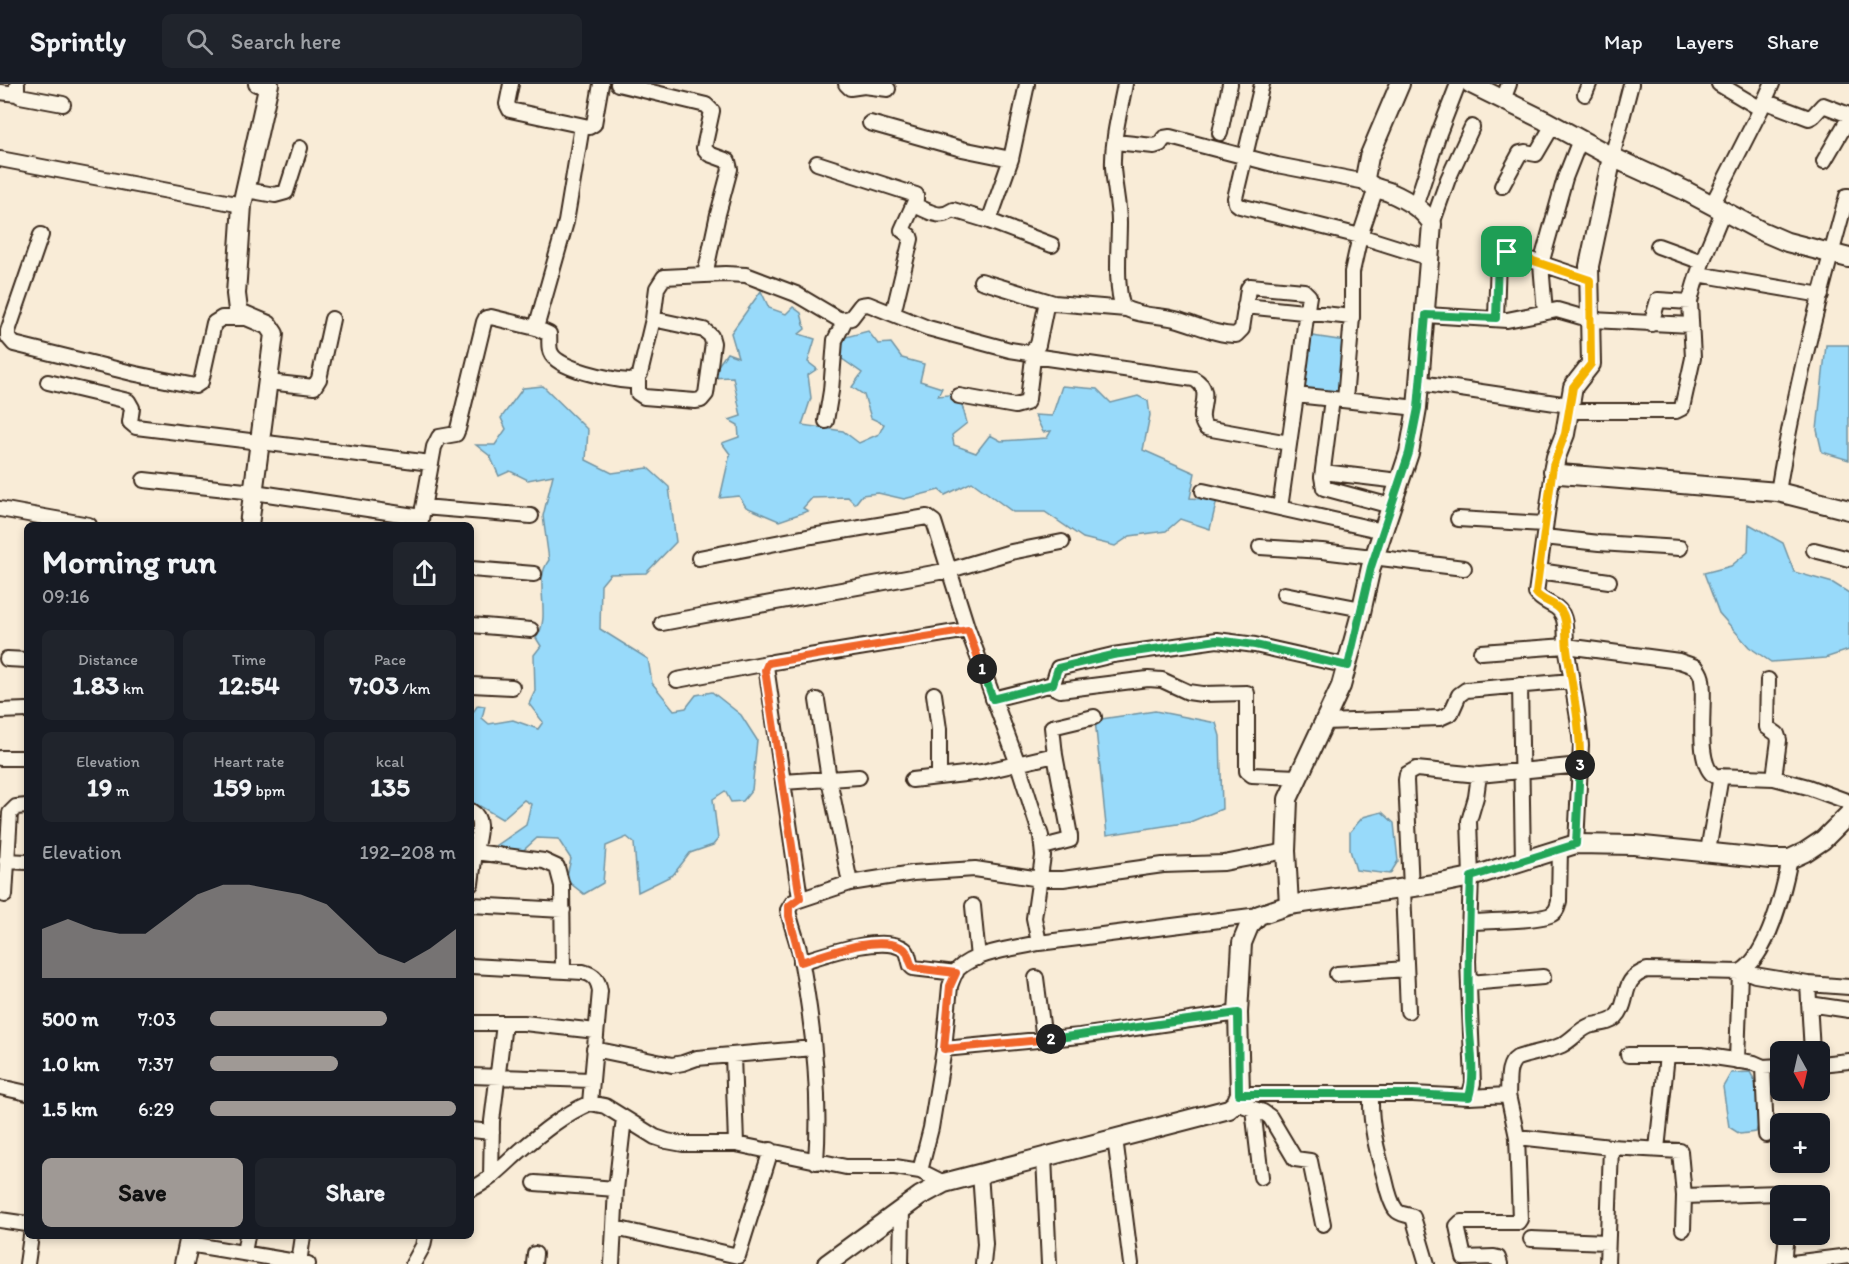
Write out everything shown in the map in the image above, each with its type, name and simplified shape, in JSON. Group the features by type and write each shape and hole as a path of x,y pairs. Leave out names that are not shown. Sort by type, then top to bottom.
{"street":[{"path":"511,84 507,104 510,110 582,126 593,126 601,84"},
{"path":"618,84 706,105 712,111 704,148 709,154 728,161 730,169 705,275"},
{"path":"846,84 850,88 864,86 888,89"},
{"path":"989,221 1011,159 1027,84"},
{"path":"1125,84 1113,167 1119,204 1119,273 1122,302 1126,309"},
{"path":"1220,133 1230,84"},
{"path":"1262,84 1235,198 1236,203 1240,206 1360,236 1430,258"},
{"path":"1391,506 1327,490 1322,484 1339,400 1352,317 1352,272 1371,185 1369,157 1400,84"},
{"path":"1415,207 1438,133 1458,84"},
{"path":"1471,84 1506,92 1553,125 1580,140 1787,242 1849,258"},
{"path":"1469,922 1532,918 1552,914 1559,901 1580,765 1578,718 1563,613 1540,599 1536,593 1556,457 1565,434 1573,387 1591,364 1592,249 1631,84"},
{"path":"1719,84 1763,105 1804,117 1814,116 1823,105 1848,123 1824,160"},
{"path":"1419,383 1569,408 1680,410 1693,358 1690,302 1718,208 1772,84"},
{"path":"249,522 273,330 268,325 249,318 238,310 236,294 244,197 264,85"},
{"path":"0,92 17,89 63,104"},
{"path":"870,123 962,149 1011,159"},
{"path":"1502,186 1520,153 1534,155 1539,152 1553,125"},
{"path":"536,328 566,222 582,126"},
{"path":"1289,905 1286,851 1288,799 1336,697 1348,666 1374,559 1409,453 1418,408 1432,224 1448,179 1472,127"},
{"path":"1115,142 1154,146 1160,144 1164,138 1170,137 1371,185 1415,207 1428,217 1432,224"},
{"path":"1545,312 1540,264 1565,178 1580,140"},
{"path":"0,159 244,197 286,192 300,148"},
{"path":"817,163 915,194 917,197 902,229 902,232 911,239 893,314"},
{"path":"1778,492 1787,436 1831,253 1848,194"},
{"path":"914,205 945,216 953,210 1052,245"},
{"path":"41,235 8,331 8,337 14,344 195,386 201,382 214,323 222,318 249,318"},
{"path":"1658,246 1700,268 1821,295"},
{"path":"1496,318 1499,255 1507,252 1590,280"},
{"path":"653,319 704,330 711,336 712,343 706,394 701,400 644,397 638,393 638,378 653,319 657,288 664,277 737,274 760,279 796,294 834,317 845,320 851,318 864,303 928,328 1010,350 1194,380 1201,383 1204,390 1202,418 1206,428 1289,443"},
{"path":"981,281 1047,301 1126,309 1236,335 1242,329 1248,289 1255,286 1304,291 1309,296 1280,508"},
{"path":"1651,324 1658,300 1690,302"},
{"path":"958,396 1016,406 1026,403 1033,353 1038,345 1047,301"},
{"path":"1245,306 1352,317"},
{"path":"1426,315 1516,319 1557,310 1592,320 1691,325"},
{"path":"421,516 436,441 444,435 456,434 486,318 497,317 549,334 551,355 582,372 621,380 638,378"},
{"path":"268,381 314,387 319,379 332,319"},
{"path":"826,421 835,340 845,320"},
{"path":"48,382 128,401 132,408 130,422 136,427 431,463"},
{"path":"1296,395 1418,408"},
{"path":"1553,471 1560,474 1778,492 1849,510"},
{"path":"1323,472 1400,481"},
{"path":"144,480 254,492 421,516 531,516"},
{"path":"1203,490 1383,531"},
{"path":"0,509 72,522"},
{"path":"699,558 927,517 934,522 968,630 1036,819 1042,847 1034,918 1039,944"},
{"path":"1458,519 1545,530 1599,543 1680,548"},
{"path":"662,623 950,570 1011,552 1062,542"},
{"path":"1260,547 1322,551 1464,568"},
{"path":"1814,550 1849,559"},
{"path":"474,569 534,574"},
{"path":"1539,571 1609,581"},
{"path":"1284,594 1362,609"},
{"path":"474,625 531,630"},
{"path":"677,680 968,630"},
{"path":"993,699 1049,686 1055,682 1058,668 1067,664 1217,640 1255,645 1348,666"},
{"path":"1481,652 1566,646 1679,661 1696,667 1702,680 1705,759 1711,773 1721,776 1774,778 1849,802"},
{"path":"7,659 24,660"},
{"path":"768,663 765,670 800,898"},
{"path":"1049,686 1060,690 1148,679 1162,680 1188,692 1202,694 1247,693 1249,696 1247,771 1252,775 1297,777"},
{"path":"1768,680 1767,727 1777,734 1779,740 1774,778"},
{"path":"1324,722 1440,718 1451,713 1459,696 1466,690 1572,681"},
{"path":"474,685 512,687"},
{"path":"1520,686 1523,861"},
{"path":"934,694 939,729 939,777"},
{"path":"817,700 850,883"},
{"path":"0,711 24,710"},
{"path":"1042,847 1070,840 1052,727 1094,717"},
{"path":"912,780 982,772 1055,755"},
{"path":"0,758 24,758"},
{"path":"1408,1011 1406,969 1407,774 1416,769 1479,775 1580,765"},
{"path":"1469,1097 1473,1083 1469,983 1471,877 1469,821 1479,775"},
{"path":"1708,852 1721,776"},
{"path":"783,782 860,777"},
{"path":"5,895 10,813 16,807 24,806"},
{"path":"474,812 479,821 474,846"},
{"path":"920,1171 931,1128 944,1049 950,986 956,973 966,963 978,958 1039,944 1259,915 1289,905 1471,877 1568,846 1634,845 1790,859 1823,840 1849,814"},
{"path":"474,851 550,863 557,867 562,878 563,971"},
{"path":"816,1162 818,1101 801,962 788,910 793,902 850,883 913,873 975,869 1040,879 1071,879 1163,865 1224,863 1286,851"},
{"path":"1737,1061 1741,971 1756,956 1775,917 1790,859"},
{"path":"6,861 24,862"},
{"path":"474,905 562,910"},
{"path":"973,906 978,958"},
{"path":"1259,915 1249,926 1242,943 1238,1013 1243,1102 1261,1178"},
{"path":"801,962 856,946 875,944 903,948 907,953 909,964 914,968 956,973"},
{"path":"474,966 563,971 594,976 600,991 590,1103"},
{"path":"1337,974 1406,969"},
{"path":"1500,1264 1498,1258 1494,1257 1464,1258 1457,1227 1461,1222 1518,1222 1520,1219 1517,1137 1508,1095 1512,1061 1559,1046 1589,1027 1611,1021 1619,1013 1631,980 1647,970 1741,971 1808,984 1849,987"},
{"path":"1469,983 1543,977"},
{"path":"1036,978 1044,1040"},
{"path":"1808,984 1811,1041"},
{"path":"1809,1004 1849,1010"},
{"path":"944,1049 1044,1040 1238,1013"},
{"path":"474,1023 524,1023 596,1031"},
{"path":"491,1177 492,1132 504,1024"},
{"path":"594,1049 672,1065 697,1058 813,1048"},
{"path":"733,1055 736,1144"},
{"path":"1628,1055 1701,1055 1770,1067"},
{"path":"1657,1149 1667,1055"},
{"path":"1830,1063 1849,1061"},
{"path":"1763,1067 1766,1135"},
{"path":"474,1076 591,1080"},
{"path":"0,1087 24,1092"},
{"path":"827,1264 902,1209 944,1183 1215,1114 1243,1102 1371,1095 1413,1094 1469,1097 1508,1095"},
{"path":"1371,1095 1370,1114 1373,1139 1391,1199 1395,1209 1402,1215 1413,1217 1427,1264"},
{"path":"1243,1102 1270,1117 1295,1159 1310,1161 1323,1224"},
{"path":"474,1187 491,1177 551,1127 590,1103 605,1106 655,1137 667,1141 683,1144 736,1144 846,1167 895,1167 920,1171 944,1183"},
{"path":"612,1264 616,1189 624,1118"},
{"path":"474,1130 492,1132"},
{"path":"1517,1137 1611,1147 1680,1151 1684,1196 1683,1229"},
{"path":"1115,1138 1131,1264"},
{"path":"1607,1264 1611,1147"},
{"path":"615,1227 737,1260 771,1150"},
{"path":"1044,1157 1049,1264"},
{"path":"980,1173 985,1244 983,1264"},
{"path":"535,1183 616,1189"},
{"path":"1684,1196 1770,1193"},
{"path":"901,1264 902,1209"},
{"path":"0,1220 24,1224"},
{"path":"27,1264 31,1239"},
{"path":"244,1253 246,1239"},
{"path":"184,1264 190,1240 244,1253 304,1263 303,1239"},
{"path":"413,1264 420,1253 424,1239"},
{"path":"1531,1239 1607,1242"},
{"path":"1786,1245 1784,1264 1849,1256"}],"water":[{"path":"761,291 769,308 786,314 793,307 801,313 805,329 799,334 815,339 808,362 817,369 808,375 811,398 802,425 843,431 859,443 879,434 884,424 871,418 864,395 852,387 862,373 838,356 842,338 868,331 878,344 891,343 902,358 924,364 920,381 942,388 938,396 959,394 967,423 952,435 954,445 976,453 990,435 1001,441 1047,438 1051,431 1043,432 1035,415 1052,416 1062,386 1097,389 1111,403 1138,396 1148,401 1150,415 1143,450 1195,473 1190,498 1217,500 1210,529 1180,519 1166,531 1130,536 1115,546 1083,538 1045,512 1013,512 972,482 945,495 939,490 904,499 878,493 862,495 855,504 848,497 812,498 803,508 808,511 779,521 746,507 739,496 720,498 730,454 722,443 739,437 738,425 729,420 741,416 733,377 709,378 727,353 738,357 731,333"},
{"path":"1306,335 1345,341 1342,389 1333,396 1308,392 1300,380"},
{"path":"1826,345 1849,345 1849,460 1822,452 1817,430"},
{"path":"543,386 588,430 586,460 612,473 648,468 669,487 676,542 646,573 610,574 601,585 600,629 648,659 652,683 674,710 686,708 696,695 712,692 741,715 757,740 752,790 743,801 731,802 725,791 713,799 718,839 713,845 690,853 673,875 638,892 634,843 627,837 606,846 603,883 584,894 566,880 571,859 558,839 537,838 516,857 496,846 526,825 531,804 524,800 502,819 480,806 474,809 474,711 478,705 485,706 482,718 489,724 513,720 538,729 543,722 529,704 535,691 534,655 541,646 536,638 543,620 542,578 549,560 543,516 553,475 528,480 510,471 499,476 490,456 476,445 495,445 506,429 501,418 523,388"},
{"path":"1749,524 1783,543 1794,572 1833,583 1849,593 1849,650 1825,658 1771,662 1749,647 1719,613 1704,573 1731,566 1748,552"},
{"path":"1155,711 1216,723 1220,736 1222,809 1190,822 1107,835 1095,720"},
{"path":"1382,812 1394,823 1398,861 1390,874 1356,870 1350,850 1350,832 1363,817"},
{"path":"1750,1072 1758,1093 1760,1110 1758,1125 1756,1132 1740,1134 1729,1127 1723,1087 1731,1073"}],"route":[{"path":"1507,252 1590,280 1591,364 1573,387 1565,434 1553,466 1536,593 1540,599 1563,613 1581,745 1576,844 1471,877 1468,961 1473,1083 1469,1097 1413,1094 1239,1094 1238,1013 1083,1036 944,1049 950,986 956,973 914,968 909,964 907,953 903,948 875,944 856,946 801,962 788,910 793,902 800,898 765,670 768,663 968,630 993,699 1053,684 1056,670 1067,664 1217,640 1255,645 1348,666 1371,567 1409,453 1418,408 1426,315 1496,318 1498,259 1499,255 1507,252"}]}
